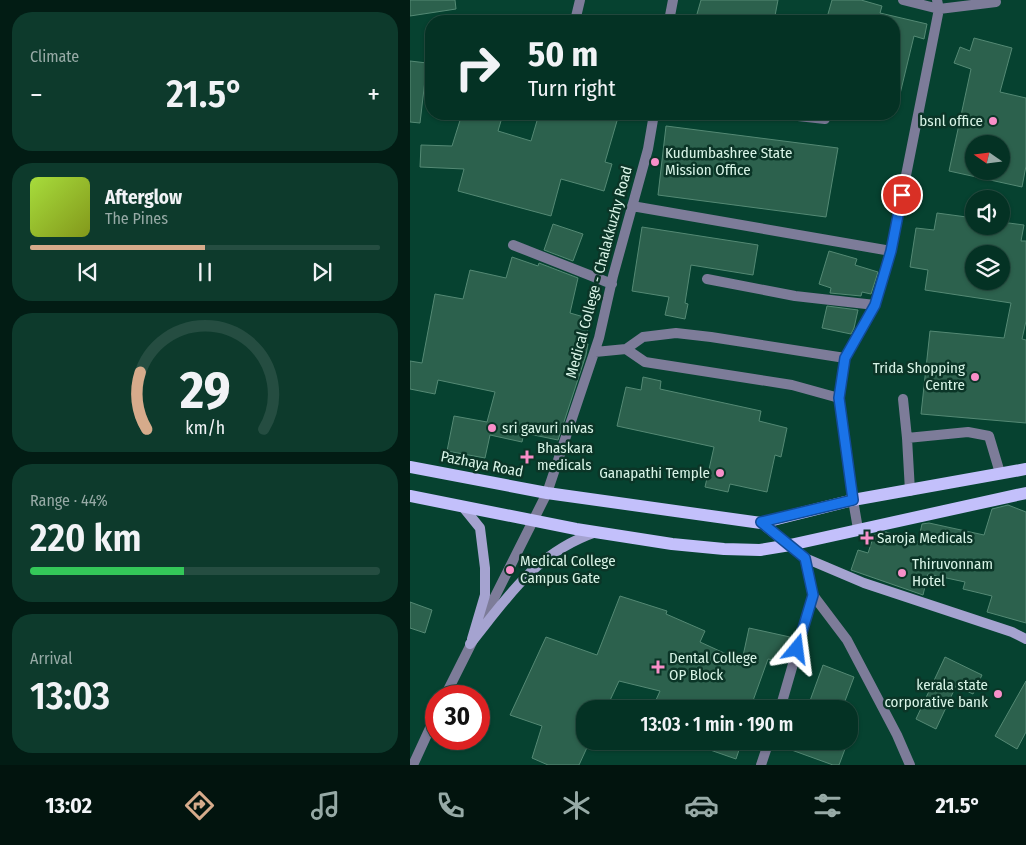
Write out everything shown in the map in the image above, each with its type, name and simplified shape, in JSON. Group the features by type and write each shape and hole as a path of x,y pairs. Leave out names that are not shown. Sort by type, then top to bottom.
{"main road":[{"name":"Pazhaya Road","path":"410,467 547,493 761,522"},
{"path":"761,522 853,500 1026,469"},
{"path":"410,496 533,521 672,544 760,550 790,546 858,529 1026,493"},
{"path":"463,507 480,528 485,568 485,595 470,644"},
{"path":"761,522 805,558 864,583 1026,638"},
{"path":"470,644 514,588 543,559 576,539 598,532"}],"street":[{"path":"576,15 580,0"},
{"path":"670,15 673,0"},
{"path":"902,0 938,4 996,2"},
{"path":"858,529 839,398 845,358 875,305 891,251 938,4"},
{"name":"Medical College - Chalakkuzhy Road","path":"450,685 547,493 599,338 648,149 653,120"},
{"path":"632,206 891,251"},
{"path":"512,245 612,284"},
{"path":"708,278 794,296 875,305"},
{"path":"595,352 626,349 643,337 676,333 845,358"},
{"path":"626,349 645,362 792,385 839,398"},
{"path":"903,399 910,490"},
{"path":"907,438 968,432 988,436 1000,473"},
{"path":"805,558 813,595 847,640 897,735 910,765"},
{"path":"783,700 813,595"},
{"path":"413,765 425,739"},
{"path":"761,765 766,750"}],"building":[{"path":"410,0 455,0 456,9 410,16"},
{"path":"701,0 778,0 775,15 697,15"},
{"path":"832,0 861,0 882,6 880,13 889,15 828,15"},
{"path":"900,18 927,24 924,39 914,36 900,94"},
{"name":"bsnl office","path":"974,38 1012,48 1000,92 1026,98 1026,166 1022,187 990,180 1010,180 1010,135 965,135 965,175 949,171 971,69 954,63 960,47 970,51"},
{"path":"410,61 425,63 420,123 410,122"},
{"path":"460,120 501,120 498,131 531,141 537,120 617,120 605,162 612,164 604,191 561,179 551,216 458,191 464,169 420,167 421,145 452,146"},
{"path":"666,126 838,148 826,217 658,195"},
{"path":"937,213 965,217 965,235 1010,235 1010,223 1024,225 1021,241 1026,241 1026,321 1022,339 1026,340 1026,423 921,414 930,331 1004,338 1011,303 925,290 928,270 910,267 916,228 934,230"},
{"path":"553,224 583,234 573,261 544,250"},
{"path":"642,227 758,245 753,275 691,265 685,303 688,304 685,319 665,315 669,297 632,291"},
{"path":"829,251 857,259 855,265 878,272 871,294 862,292 861,296 830,293 831,288 819,284"},
{"path":"512,257 538,266 539,263 578,278 570,313 591,319 584,343 588,344 586,355 558,440 524,433 522,442 490,435 485,458 447,451 454,416 487,422 495,392 438,380 435,394 410,389 410,361 422,363 435,294 463,299 470,270 506,278"},
{"path":"827,306 858,310 851,334 822,328"},
{"path":"643,377 661,381 660,389 761,411 759,421 787,428 781,457 775,455 767,492 730,484 728,492 705,487 714,447 617,426 626,387 641,390"},
{"path":"1008,505 1026,512 1026,623 987,612 992,596 963,589 965,582 928,574 923,595 851,570 858,550 868,553 874,535 886,532 918,542 922,524 929,523 984,535 992,509"},
{"path":"620,596 667,611 666,614 705,631 700,642 735,658 736,654 743,656 749,628 790,637 785,662 768,659 753,700 656,700 660,691 619,681 610,700 576,700 576,750 586,750 579,765 548,765 532,758 542,726 510,715 546,637 597,655"},
{"path":"410,602 432,610 425,633 410,628"},
{"path":"945,657 982,675 973,694 956,686 936,729 916,719"},
{"path":"823,665 854,677 845,700 810,700"},
{"path":"1026,681 1026,732 1017,749 995,736"},
{"path":"710,750 739,750 736,759"},
{"path":"792,750 845,750 839,765 833,765"}],"place":[{"name":"bsnl office","path":"993,121"},
{"name":"Kudumbashree State Mission Office","path":"655,162"},
{"name":"Trida Shopping Centre","path":"975,377"},
{"name":"sri gavuri nivas","path":"492,428"},
{"name":"Bhaskara medicals","path":"527,457"},
{"name":"Ganapathi Temple","path":"720,473"},
{"name":"Saroja Medicals","path":"867,538"},
{"name":"Medical College Campus Gate","path":"510,570"},
{"name":"Thiruvonnam Hotel","path":"902,573"},
{"name":"Dental College OP Block","path":"658,667"},
{"name":"kerala state corporative bank","path":"998,694"}],"route":[{"path":"797,649 813,595 805,558 761,522 853,500 839,398 845,358 875,305 891,251 902,195"}]}
